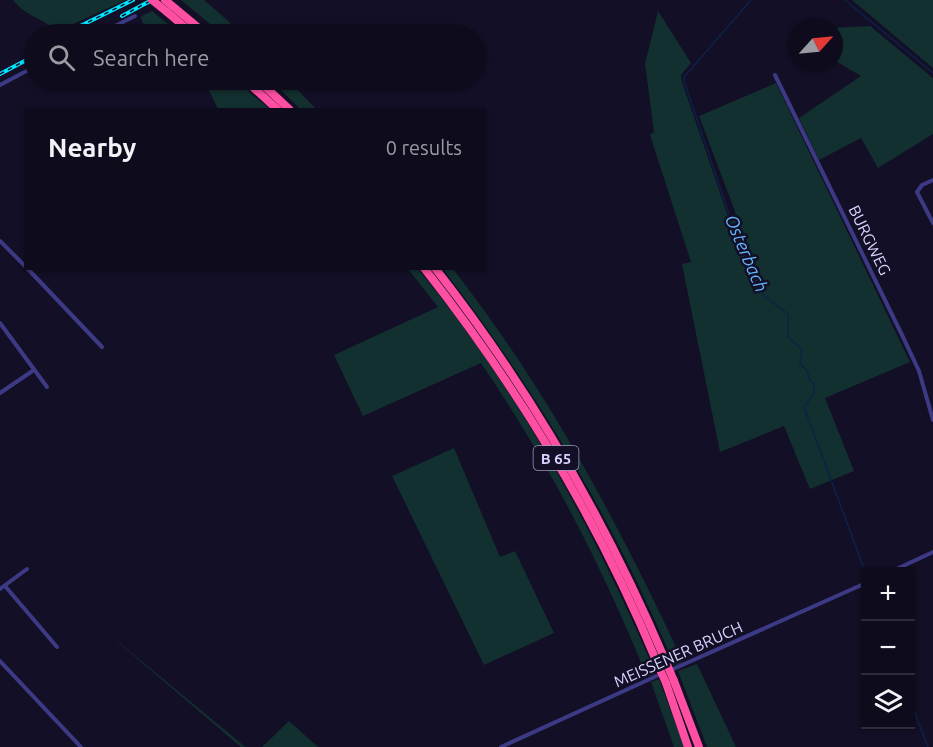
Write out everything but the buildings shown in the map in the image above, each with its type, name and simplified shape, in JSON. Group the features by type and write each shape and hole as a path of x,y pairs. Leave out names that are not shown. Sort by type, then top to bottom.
{"highway":[{"path":"152,0 181,24"},
{"path":"165,0 194,24"},
{"path":"257,90 276,108"},
{"path":"269,90 288,108"},
{"name":"B 65","path":"425,270 505,377 557,460 616,570 662,663"},
{"name":"B 65","path":"436,270 512,373 564,456 623,566 699,747"},
{"name":"B 65","path":"670,682 688,747"}],"street":[{"path":"119,24 135,16"},
{"path":"0,85 24,72"},
{"name":"BURGWEG","path":"775,75 911,354 933,420"},
{"path":"933,180 922,185 917,192 933,223"},
{"path":"0,241 24,266"},
{"path":"28,270 102,347"},
{"path":"0,323 47,387"},
{"path":"0,393 34,370"},
{"path":"902,567 933,552"},
{"path":"0,589 27,569"},
{"path":"5,585 57,647"},
{"name":"MEISSENER BRUCH","path":"501,747 861,585"},
{"path":"0,661 81,747"}],"green space":[{"path":"13,0 126,0 73,24 47,24"},
{"path":"181,0 204,0 232,24 210,24"},
{"path":"852,0 933,0 933,68"},
{"path":"152,11 168,24 144,24 141,16"},
{"path":"658,11 691,63 681,75 682,82 728,216 736,214 699,116 776,83 910,362 825,398 854,471 810,489 784,426 720,452 682,264 691,262 650,135 654,132 645,64"},
{"path":"870,26 933,78 933,134 878,168 861,138 819,160 799,118 861,76 843,65 843,28"},
{"path":"209,90 246,90 269,108 218,108"},
{"path":"281,90 298,90 315,108 299,108"},
{"path":"409,270 419,270 455,315 521,412 580,514 656,674 647,677 612,595 573,516 552,477 481,363 363,416 334,355 438,307"},
{"path":"444,270 454,270 520,362 550,410 607,509 683,662 675,666 626,559 572,460 478,316"},
{"path":"454,448 500,557 515,551 554,633 484,665 392,476"},
{"path":"99,626 243,745 245,747 241,747"},
{"path":"697,664 736,747 707,747 678,671"},
{"path":"659,679 684,747 674,747 651,682"},
{"path":"289,721 318,747 262,747"}],"waterway":[{"name":"Osterbach","path":"751,0 684,77 684,81 728,211 764,296 788,314 788,337 802,349 800,364 807,370 809,379 814,384 814,393 804,407 863,567"},
{"name":"Osterbach","path":"845,0 933,73"},
{"name":"Osterbach","path":"915,713 928,747"}],"railway":[{"path":"84,24 133,0"},
{"path":"122,16 152,0"},
{"path":"0,74 24,61"}]}
